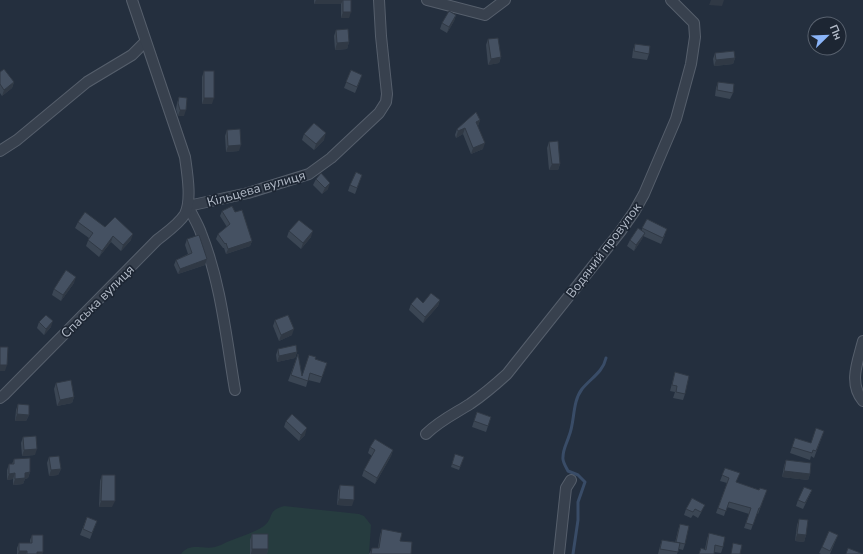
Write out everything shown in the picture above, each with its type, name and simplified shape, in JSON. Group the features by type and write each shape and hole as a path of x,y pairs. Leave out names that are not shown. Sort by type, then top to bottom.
{"street":[{"path":"132,0 185,157 188,206 201,232 213,268 221,302 235,390"},
{"name":"Кільцева вулиця","path":"188,206 248,193 309,174 332,158 379,112 386,102 387,94 381,36 380,0"},
{"path":"427,0 485,15 505,0"},
{"name":"Водяний провулок","path":"426,434 437,423 474,400 507,374 620,232 634,212 644,194 676,119 691,64 695,37 694,23 671,0"},
{"path":"0,152 17,140 87,82 132,56 145,42"},
{"name":"Спаська вулиця","path":"2,397 157,240 178,223 185,214 188,206"},
{"path":"863,341 854,376 858,394 863,401"},
{"path":"559,554 566,488 571,480"}],"green space":[{"path":"284,506 359,514 364,516 371,525 369,554 181,554 188,548 193,547 216,547 255,531 267,523 275,510"}],"building":[{"path":"343,0 351,0 351,12 343,12"},
{"path":"449,11 456,15 449,27 442,23"},
{"path":"348,29 349,42 337,43 336,30"},
{"path":"498,38 501,57 491,59 488,39"},
{"path":"635,44 650,46 649,54 634,51"},
{"path":"734,51 735,58 716,60 715,53"},
{"path":"4,69 14,82 4,90 0,84 0,72"},
{"path":"351,70 362,75 357,87 346,82"},
{"path":"204,71 214,71 214,98 204,98"},
{"path":"718,82 734,84 733,93 717,90"},
{"path":"179,97 187,98 186,110 180,110 178,103"},
{"path":"476,112 480,120 476,122 485,143 473,148 465,128 458,131 457,129"},
{"path":"314,123 326,133 316,144 304,134"},
{"path":"240,129 241,145 228,146 227,130"},
{"path":"558,141 560,164 552,164 549,142"},
{"path":"356,172 362,175 357,188 350,185"},
{"path":"321,173 330,183 325,188 316,179"},
{"path":"232,206 235,212 242,210 252,241 228,249 226,243 225,244 218,234 230,224 222,211"},
{"path":"85,212 105,227 115,217 133,234 123,245 113,236 102,251 88,240 93,233 78,222"},
{"path":"647,219 667,229 663,238 642,228"},
{"path":"299,220 313,231 303,243 289,231"},
{"path":"638,228 645,233 636,245 630,240"},
{"path":"199,235 207,259 180,269 176,260 192,253 187,239"},
{"path":"66,270 76,277 63,295 54,289"},
{"path":"431,293 440,300 425,317 411,304 417,297 423,303"},
{"path":"46,315 53,321 46,329 39,322"},
{"path":"288,315 294,329 281,335 275,320"},
{"path":"296,345 297,352 279,356 278,349"},
{"path":"0,347 8,347 7,365 0,365"},
{"path":"298,354 302,376 309,355 316,357 315,359 327,363 322,377 310,373 308,381 291,375"},
{"path":"675,372 689,376 685,394 676,392 677,386 672,385"},
{"path":"71,380 74,397 60,400 56,383"},
{"path":"18,404 29,405 29,415 17,414"},
{"path":"477,412 491,417 488,426 474,421"},
{"path":"292,414 307,428 301,435 286,421"},
{"path":"816,428 824,431 816,451 813,450 812,453 792,447 795,438 811,443"},
{"path":"36,436 37,449 24,450 23,437"},
{"path":"375,439 393,450 377,478 364,470 375,450 370,447"},
{"path":"455,454 464,457 460,467 452,464"},
{"path":"59,456 61,469 51,470 49,457"},
{"path":"30,458 30,472 25,473 25,478 15,479 15,473 9,474 9,464 14,464 14,459"},
{"path":"786,460 811,463 810,474 784,471"},
{"path":"725,468 740,473 736,482 759,490 760,488 767,490 753,525 746,523 751,508 729,502 726,511 718,508 729,478 722,475"},
{"path":"102,475 115,475 115,501 101,501"},
{"path":"340,485 354,486 354,500 339,499"},
{"path":"804,487 812,490 805,503 798,500"},
{"path":"692,498 705,505 701,512 695,509 693,512 686,509"},
{"path":"87,517 97,521 92,533 83,529"},
{"path":"799,519 808,520 806,535 797,534"},
{"path":"680,524 689,526 685,544 676,542"},
{"path":"382,529 402,533 400,541 412,542 411,554 371,554 372,548 379,548"},
{"path":"829,531 838,535 830,551 822,547"},
{"path":"709,533 725,537 723,547 715,545 714,554 699,554 701,548 706,550"},
{"path":"252,534 268,534 268,549 252,549"},
{"path":"32,535 43,535 43,552 37,552 37,554 27,554 27,551 19,551 19,543 32,543"},
{"path":"662,540 680,543 678,552 660,549"},
{"path":"733,543 742,545 740,554 731,554"},
{"path":"848,548 863,554 846,554"}],"waterway":[{"path":"573,554 578,520 578,502 585,482 578,475 568,471 564,464 563,454 571,430 575,406 579,394 585,385 599,371 606,358"}]}
